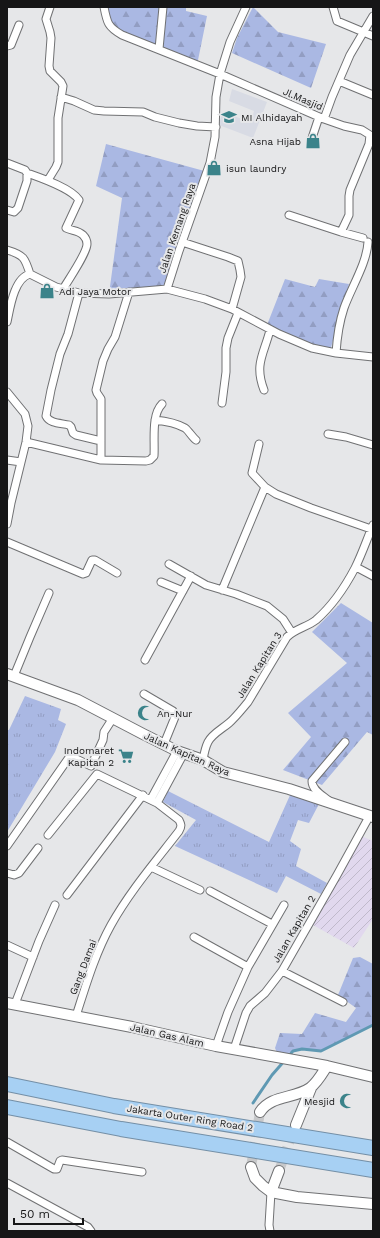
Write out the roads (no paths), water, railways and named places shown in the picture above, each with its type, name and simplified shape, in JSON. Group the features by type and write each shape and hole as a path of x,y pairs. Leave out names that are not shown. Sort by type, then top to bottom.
{"highway":[{"name":"Jakarta Outer Ring Road 2","path":"7,1084 114,1106 373,1148"},
{"path":"7,1107 121,1129 373,1170"}],"street":[{"path":"48,180 58,162 58,128 63,86 62,82 50,71 49,66 51,38 46,19 50,7"},
{"name":"Jl.Masjid","path":"104,7 108,23 111,28 122,35 220,74 322,118 367,132 370,135 369,144 350,190 349,214 342,232"},
{"path":"158,49 162,7"},
{"name":"Jalan Kemang Raya","path":"30,274 63,289 79,293 95,294 167,289 210,163 214,145 216,127 216,97 220,74 230,42 246,7"},
{"path":"333,7 338,21 373,36"},
{"path":"312,138 350,55 373,16"},
{"path":"7,46 11,45 19,25"},
{"path":"339,81 373,95"},
{"path":"61,97 94,110 143,112 155,117 179,123 216,127"},
{"path":"7,163 25,170 27,173 48,180 74,194 79,200 66,228 76,230 82,234 86,238 87,243 84,255 63,289"},
{"path":"7,210 14,212 18,208 27,181 27,173"},
{"path":"289,215 366,240 360,271 341,316 337,334 336,353"},
{"path":"182,242 238,261 241,277 226,348 226,372 222,403"},
{"path":"7,250 19,253 23,257 30,274 20,281 10,295 7,322"},
{"path":"167,289 205,299 235,311 270,330 312,348 336,353 373,357"},
{"path":"101,460 101,399 96,393 96,390 103,361 108,348 116,337 129,292"},
{"path":"79,293 68,334 60,354 46,416 51,422 69,425 72,427 73,433 76,435 100,441"},
{"path":"264,390 259,374 270,330"},
{"path":"7,392 21,408 28,426 26,442 7,524"},
{"path":"26,442 101,460 146,461 152,459 154,454 155,420 162,404"},
{"path":"155,420 185,428 196,440"},
{"path":"328,434 346,437 373,445"},
{"path":"259,444 252,472 265,487 276,494 311,508 372,527"},
{"path":"7,460 21,462"},
{"path":"222,590 265,487"},
{"name":"Jalan Kapitan 3","path":"203,760 205,748 208,742 229,724 242,710 283,643 292,632 308,625 325,610 339,594 356,567 372,527"},
{"path":"7,542 83,574 86,573 92,560 95,560 118,573"},
{"path":"169,564 206,585 248,598 267,606 283,619 292,632"},
{"path":"356,567 373,576"},
{"path":"145,660 191,576"},
{"path":"161,582 183,591"},
{"path":"11,675 49,594"},
{"name":"Jalan Kapitan Raya","path":"11,675 78,700 164,744 203,760 223,772 289,789 371,816"},
{"path":"144,694 173,711 175,714 164,744"},
{"path":"7,846 70,756 92,766 103,740 104,732 112,718"},
{"path":"330,802 314,789 312,781 345,742"},
{"path":"150,799 181,752"},
{"path":"48,835 97,774 157,803 181,752"},
{"path":"67,895 142,795"},
{"name":"Gang Damai","path":"76,1016 93,962 110,926 136,887 181,828 179,820 157,803"},
{"name":"Jalan Kapitan 2","path":"234,1049 246,1013 250,1006 265,993 282,971 371,816"},
{"path":"7,873 14,875 19,873 38,848"},
{"path":"151,867 200,890"},
{"path":"210,891 272,924"},
{"path":"11,1004 56,905"},
{"path":"216,1046 228,1012 248,967 284,906"},
{"path":"194,937 248,967"},
{"path":"7,945 33,957"},
{"path":"282,971 342,1002"},
{"name":"Jalan Gas Alam","path":"11,1004 132,1027 216,1046 327,1066 373,1077"},
{"path":"260,1112 262,1108 273,1101 311,1088 327,1066"},
{"path":"296,1125 311,1088"},
{"path":"7,1142 54,1169 57,1169 60,1161 62,1160 142,1172"},
{"path":"251,1167 255,1178 271,1192 298,1197 373,1204"},
{"path":"270,1231 271,1192 279,1171"},
{"path":"7,1183 88,1227 91,1231"}],"waterway":[{"path":"253,1103 272,1075 293,1051 302,1049 321,1051 373,1025"}],"tunnel":[{"path":"251,1167 260,1112"},
{"path":"279,1171 294,1129"}],"place":[{"name":"MI Alhidayah","path":"229,117"},
{"name":"Asna Hijab","path":"313,141"},
{"name":"isun laundry","path":"214,168"},
{"name":"Adi Jaya Motor","path":"47,291"},
{"name":"An-Nur","path":"145,713"},
{"name":"Indomaret Kapitan 2","path":"126,756"},
{"name":"Mesjid","path":"347,1101"}]}
